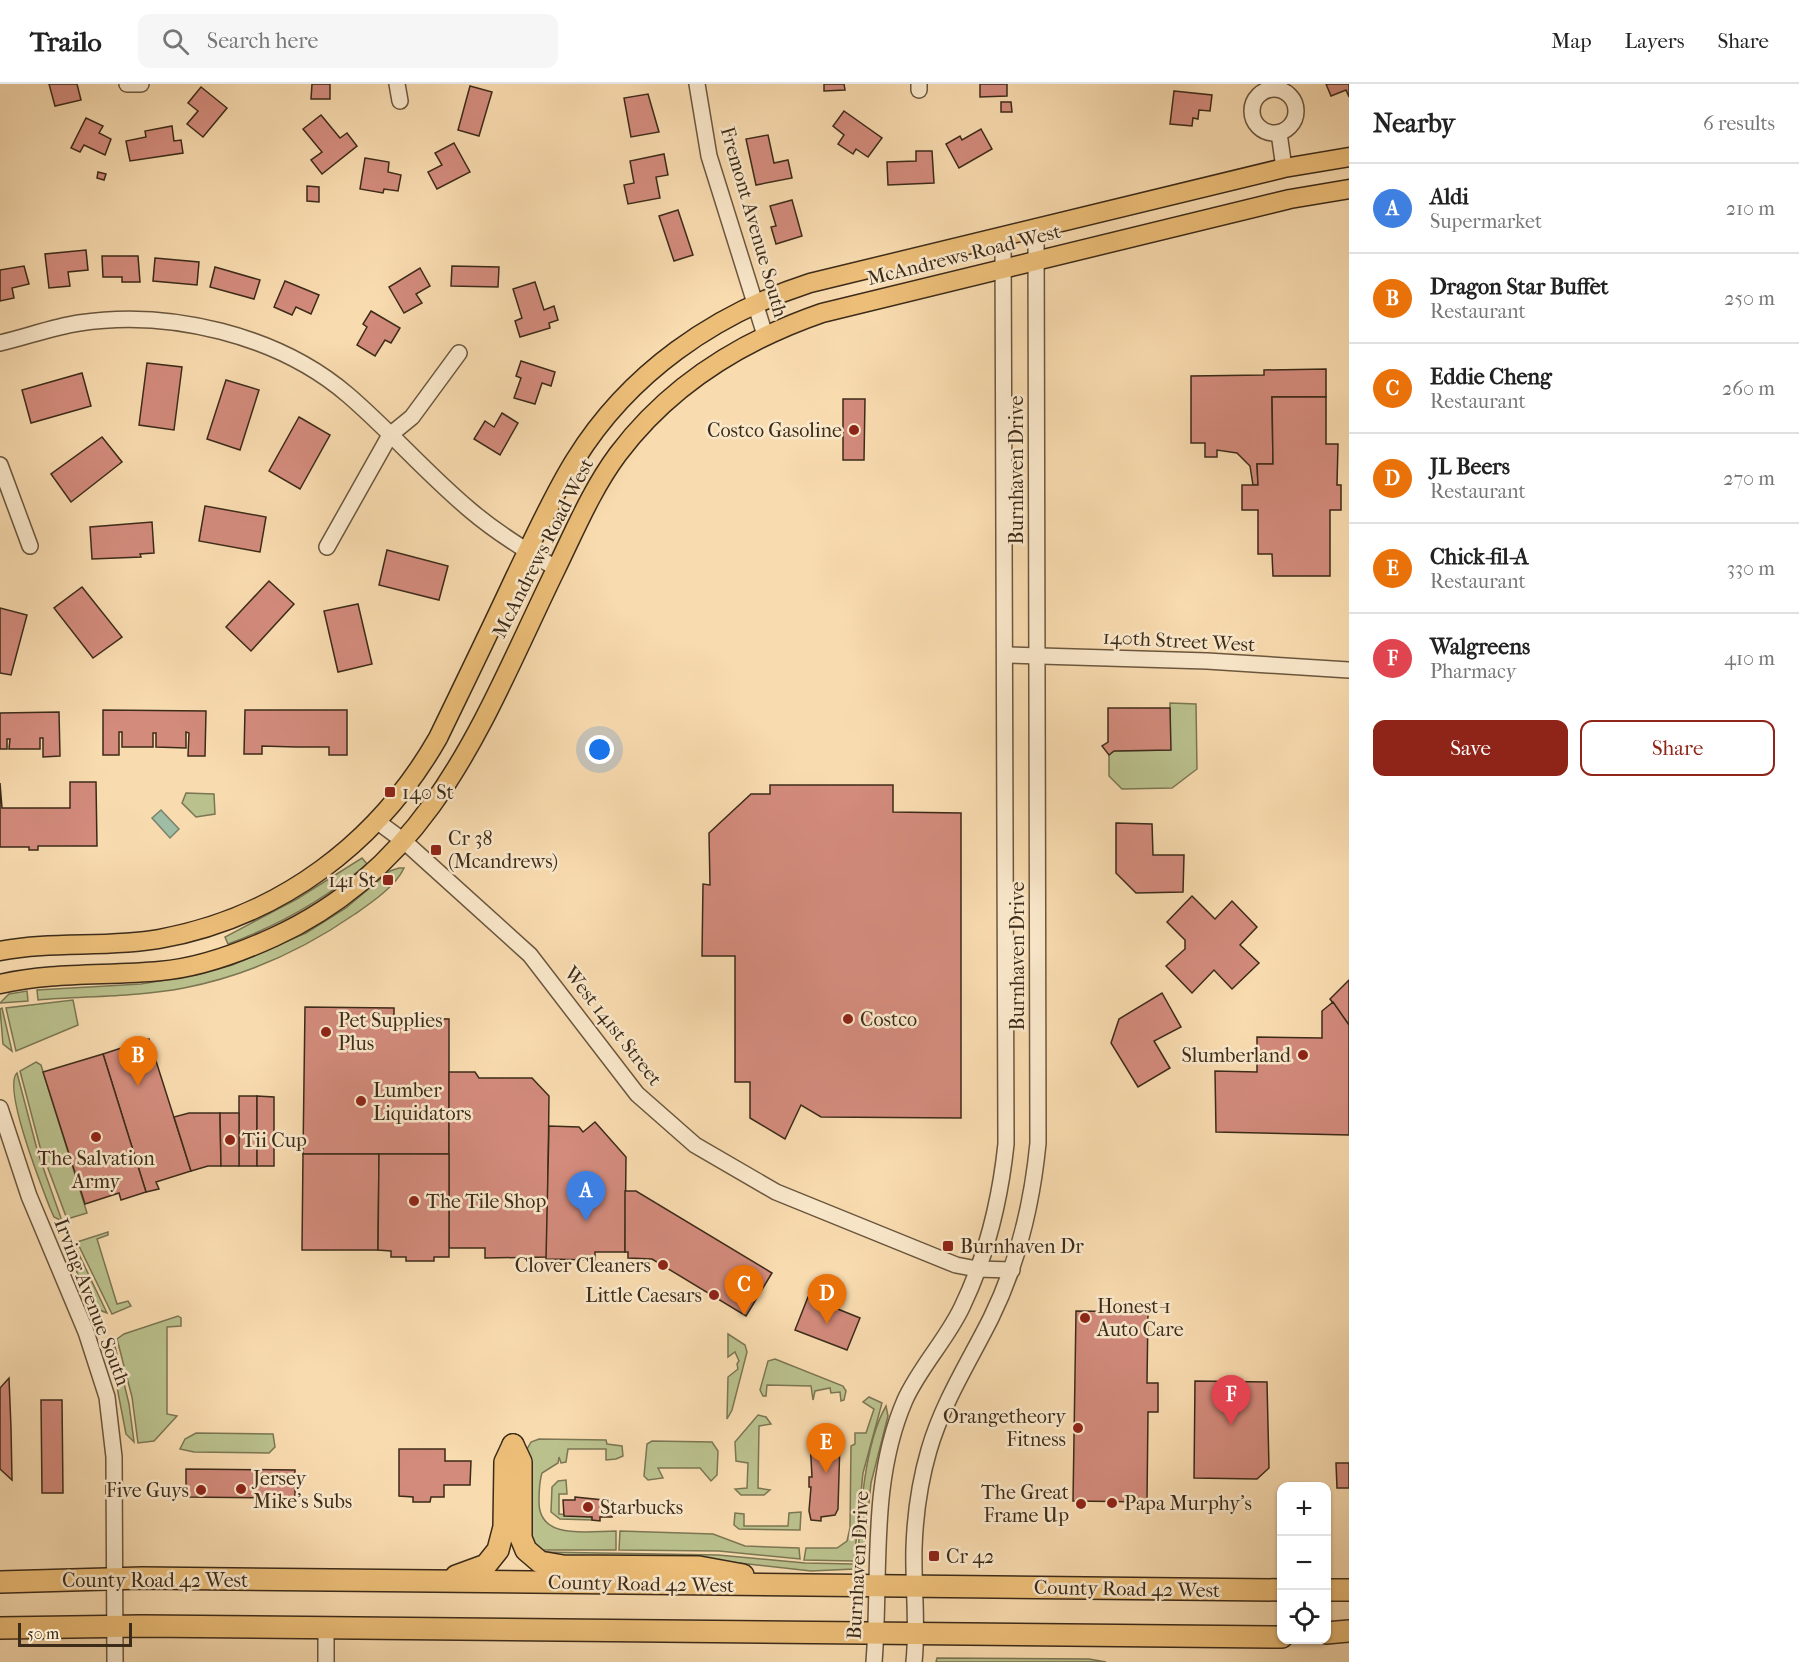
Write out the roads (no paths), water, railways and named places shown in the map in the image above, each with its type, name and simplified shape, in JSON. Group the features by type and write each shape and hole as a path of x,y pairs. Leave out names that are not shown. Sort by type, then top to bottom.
{"highway":[{"path":"439,1581 486,1565 498,1550 504,1527 505,1462 513,1445 520,1462 521,1538 526,1550 540,1562 563,1566 699,1567 800,1586"},
{"name":"County Road 42 West","path":"0,1582 115,1579 439,1581 1277,1590"},
{"path":"1331,1590 1349,1590"},
{"path":"0,1628 115,1626 1277,1637"},
{"path":"1331,1635 1349,1631"},
{"path":"1331,1636 1349,1638"}],"main road":[{"name":"McAndrews Road West","path":"0,951 48,945 158,939 221,922 262,907 309,880 343,854 378,822 403,794 438,738 576,458 616,406 670,355 727,317 755,303 810,283 1284,168 1349,157"},
{"name":"McAndrews Road West","path":"0,984 56,977 164,971 232,953 275,936 326,908 364,880 405,842 446,788 463,760 556,568 601,480 618,454 639,429 687,382 737,349 765,335 822,313 1290,199 1349,189"}],"street":[{"path":"127,84 141,84"},
{"path":"397,84 400,101"},
{"name":"Fremont Avenue South","path":"697,84 709,156 765,335"},
{"path":"1279,133 1284,168"},
{"name":"Burnhaven Drive","path":"914,1662 917,1634 915,1587 917,1514 929,1451 957,1380 991,1317 1012,1270 1022,1239 1035,1178 1038,1143 1036,227"},
{"name":"Burnhaven Drive","path":"874,1662 878,1514 883,1477 905,1401 962,1308 989,1243 1006,1144 1003,236"},
{"path":"0,344 79,323 133,320 190,325 246,339 296,361 347,394 470,510 528,552 556,568"},
{"path":"327,547 390,435 412,417 459,353"},
{"path":"0,465 30,546"},
{"name":"140th Street West","path":"1006,656 1207,661 1349,670"},
{"name":"West 141st Street","path":"378,822 405,842 530,955 637,1094 695,1145 776,1192 956,1265 977,1269 1012,1270"},
{"name":"Irving Avenue South","path":"0,1107 29,1196 86,1332 107,1397 114,1457 115,1662"},
{"path":"326,1629 326,1662"}],"place":[{"name":"Costco Gasoline","path":"854,430"},
{"name":"140 St","path":"390,792"},
{"name":"Cr 38 (Mcandrews)","path":"436,850"},
{"name":"141 St","path":"388,880"},
{"name":"Costco","path":"848,1019"},
{"name":"Pet Supplies Plus","path":"326,1032"},
{"name":"Slumberland","path":"1303,1055"},
{"name":"Dragon Star Buffet","path":"138,1086"},
{"name":"Lumber Liquidators","path":"361,1101"},
{"name":"The Salvation Army","path":"96,1137"},
{"name":"Tii Cup","path":"230,1140"},
{"name":"The Tile Shop","path":"414,1201"},
{"name":"Aldi","path":"586,1221"},
{"name":"Burnhaven Dr","path":"948,1246"},
{"name":"Clover Cleaners","path":"663,1265"},
{"name":"Little Caesars","path":"714,1295"},
{"name":"Eddie Cheng","path":"744,1315"},
{"name":"Honest-1 Auto Care","path":"1085,1318"},
{"name":"JL Beers","path":"827,1324"},
{"name":"Walgreens","path":"1231,1425"},
{"name":"Orangetheory Fitness","path":"1078,1428"},
{"name":"Chick-fil-A","path":"826,1473"},
{"name":"Jersey Mike's Subs","path":"241,1489"},
{"name":"Five Guys","path":"201,1490"},
{"name":"Papa Murphy's","path":"1112,1503"},
{"name":"The Great Frame Up","path":"1081,1504"},
{"name":"Starbucks","path":"588,1507"},
{"name":"Cr 42","path":"934,1556"}]}
